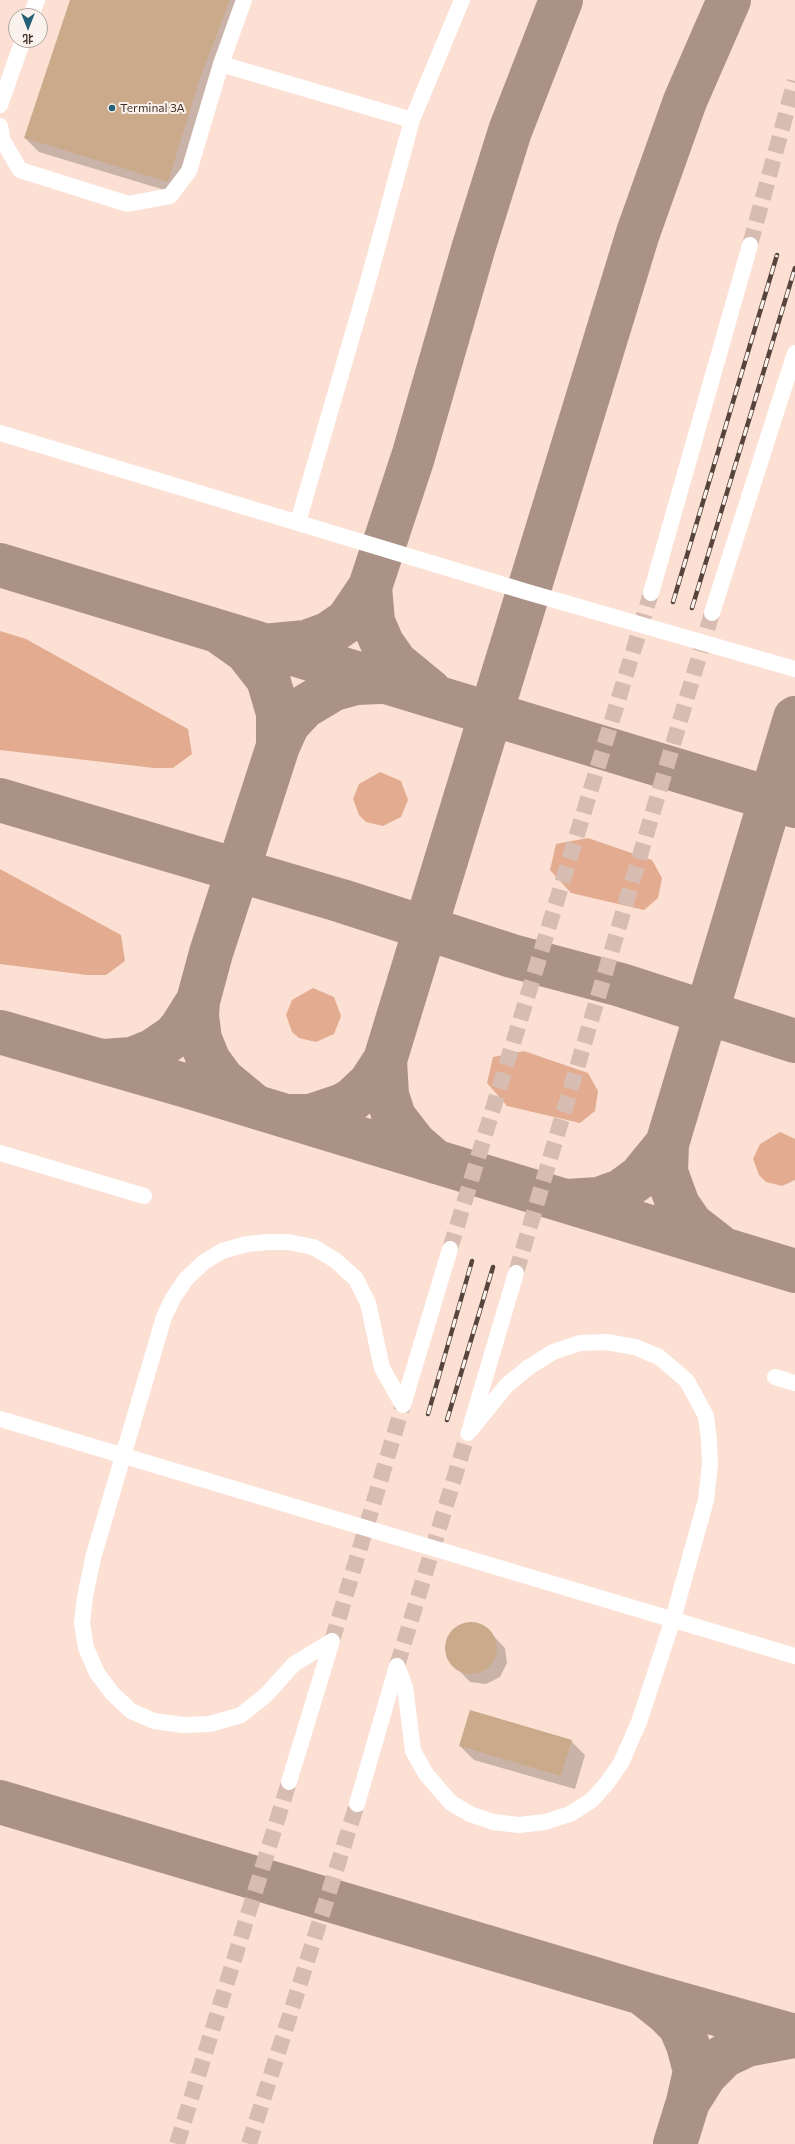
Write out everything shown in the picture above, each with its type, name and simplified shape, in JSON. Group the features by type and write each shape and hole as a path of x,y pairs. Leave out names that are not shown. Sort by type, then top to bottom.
{"lane":[{"path":"0,126 4,141 20,170 128,204 170,196 189,171 221,64 244,0"},
{"path":"298,522 369,278 412,120 462,0"},
{"path":"0,105 20,48"},
{"path":"221,64 412,120"},
{"path":"651,593 750,245"},
{"path":"712,614 795,353"},
{"path":"0,433 527,592 795,668"},
{"path":"0,1153 144,1196"},
{"path":"289,1782 332,1641 294,1664 266,1694 241,1715 210,1724 182,1725 154,1721 131,1711 112,1693 97,1673 86,1648 82,1623 85,1597 93,1558 164,1317 173,1298 186,1279 204,1262 222,1251 247,1244 288,1242 313,1247 335,1260 356,1279 368,1303 382,1368 403,1405 450,1249"},
{"path":"357,1804 397,1666 405,1688 414,1751 426,1774 451,1802 470,1814 493,1822 519,1825 545,1822 570,1814 592,1800 607,1783 621,1763 639,1722 673,1619 706,1500 710,1464 706,1416 687,1381 659,1357 635,1347 606,1342 580,1343 553,1352 529,1367 507,1385 468,1433 516,1273"},
{"path":"775,1377 795,1383"},
{"path":"0,1419 795,1656"}],"shaded area":[{"path":"0,631 26,639 188,729 192,754 173,768 154,768 0,750"},
{"path":"380,772 401,781 408,800 401,817 383,826 366,822 359,815 353,799 359,784"},
{"path":"588,838 652,860 662,878 658,898 644,910 571,893 550,870 556,844"},
{"path":"0,869 121,935 125,961 106,975 87,975 0,964"},
{"path":"313,988 334,997 341,1016 334,1034 316,1042 299,1038 292,1032 286,1015 292,1000"},
{"path":"524,1051 588,1073 598,1091 595,1111 580,1123 507,1106 487,1083 493,1057"},
{"path":"780,1132 795,1139 795,1180 782,1186 766,1182 759,1175 753,1159 760,1144"}],"building":[{"name":"Terminal 3A","path":"70,0 230,0 200,78 168,182 24,138"},
{"path":"466,1622 476,1622 490,1629 497,1643 497,1653 490,1667 476,1674 466,1674 456,1670 449,1663 445,1653 445,1643 449,1633 456,1626"},
{"path":"470,1710 572,1740 561,1776 459,1746"}],"taxiway":[{"path":"273,645 306,642 328,634 347,621 370,587 413,457 474,246 510,131 561,0"},
{"path":"275,1113 287,1116 310,1116 343,1105 353,1099 370,1083 385,1060 638,233 685,101 729,0"},
{"path":"0,565 795,806"},
{"path":"370,587 373,622 382,643 396,663 430,691"},
{"path":"222,634 246,651 268,679 278,713 278,746"},
{"path":"252,1104 223,1080 209,1061 200,1039 197,1016 198,1001 211,953 278,746 288,724 304,707 334,689 356,683 381,682"},
{"path":"718,1245 691,1224 678,1205 666,1172 667,1144 795,718"},
{"path":"0,800 342,901 512,956 621,985 795,1041"},
{"path":"103,1061 132,1059 154,1050 173,1037 181,1028 198,1001"},
{"path":"0,1032 187,1086 795,1271"},
{"path":"385,1060 387,1095 394,1117 415,1144 436,1162"},
{"path":"567,1201 599,1199 621,1191 640,1177 667,1144"},
{"path":"0,1802 642,1993 795,2036"},
{"path":"642,1993 666,2012 680,2026 688,2045 695,2071 688,2102 705,2075 724,2056 747,2045 794,2036"},
{"path":"675,2144 688,2102"}],"tunnel":[{"path":"750,245 795,81"},
{"path":"450,1249 651,593"},
{"path":"516,1273 712,613"},
{"path":"332,1641 403,1405"},
{"path":"397,1666 468,1433"},
{"path":"177,2144 289,1782"},
{"path":"249,2144 357,1804"}],"railway":[{"path":"673,602 777,255"},
{"path":"692,608 795,268"},
{"path":"428,1414 472,1261"},
{"path":"447,1420 493,1267"}],"place":[{"name":"Terminal 3A","path":"112,108"}]}
